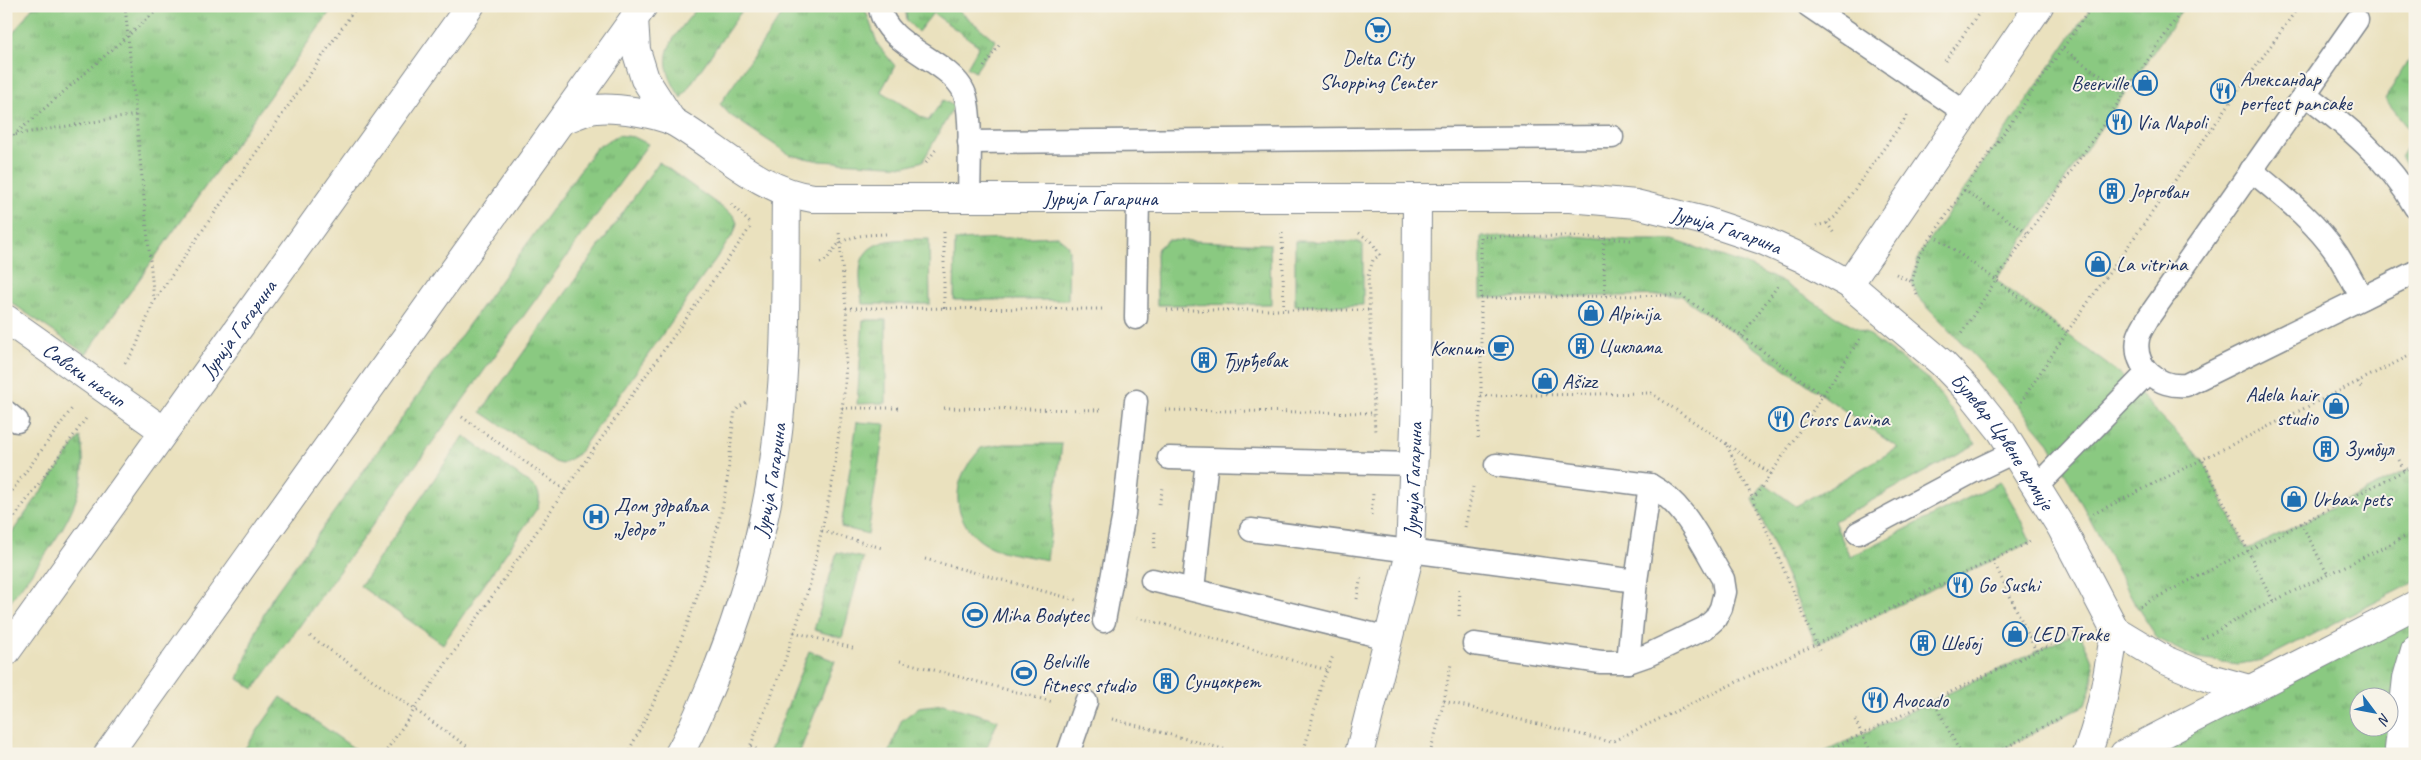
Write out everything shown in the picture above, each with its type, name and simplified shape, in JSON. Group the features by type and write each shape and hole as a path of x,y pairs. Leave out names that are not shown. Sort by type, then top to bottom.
{"street":[{"name":"Јурија Гагарина","path":"6,652 470,6"},
{"path":"1849,284 2039,6"},
{"name":"Јурија Гагарина","path":"108,754 563,120 638,12"},
{"name":"Јурија Гагарина","path":"638,12 636,50 645,79 672,121"},
{"name":"Јурија Гагарина","path":"563,120 595,109 628,110 672,121 754,176 786,192 800,196 839,199 1570,198 1646,206 1705,221 1762,240 1802,258 1849,284"},
{"name":"Јурија Гагарина","path":"679,754 702,707 736,622 760,538 774,467 782,401 786,192"},
{"name":"Јурија Гагарина","path":"1359,754 1410,553 1414,464 1417,199"},
{"name":"Булевар Црвене армије","path":"1849,284 1942,363 1970,392 2016,451 2061,527 2114,630"},
{"name":"Савски насип","path":"6,319 164,431"},
{"path":"2124,754 2249,688 2415,605"},
{"path":"2087,754 2105,694 2114,630 2165,660 2206,677 2249,688"},
{"path":"2401,749 2407,678 2415,650"}],"lane":[{"path":"880,6 881,12 898,37 952,77 963,89 968,108 969,199"},
{"path":"1810,6 1966,113"},
{"path":"2357,20 2145,324 2138,338 2138,357 2147,373 2159,382 2173,386 2186,385 2415,272"},
{"path":"2305,94 2351,130 2388,168 2415,207"},
{"path":"969,142 1612,136"},
{"path":"2251,170 2318,230 2337,254 2362,298"},
{"path":"1136,318 1138,199"},
{"path":"2037,486 2147,373"},
{"path":"1104,621 1124,514 1136,401"},
{"path":"1858,533 1972,472 2016,451"},
{"path":"1169,458 1377,465 1414,464"},
{"path":"1193,589 1207,460"},
{"path":"1474,644 1601,662 1628,662 1648,655 1705,628 1715,619 1725,592 1723,579 1681,510 1667,496 1650,486 1496,466"},
{"path":"1628,662 1636,581 1650,486"},
{"path":"1251,530 1410,553 1636,581"},
{"path":"1152,580 1388,638"},
{"path":"1068,754 1086,702"}],"path":[{"path":"125,6 154,301"},
{"path":"6,142 162,6"},
{"path":"6,499 99,385 135,349 154,301 357,6"},
{"path":"1918,297 1912,282 1919,255 2092,6"},
{"path":"1958,339 2027,233 2185,6"},
{"path":"2012,398 2019,405 2067,332 2299,6"},
{"path":"2062,49 2124,93"},
{"path":"2130,84 2136,88"},
{"path":"6,136 136,115"},
{"path":"2201,134 2205,137"},
{"path":"1964,190 2027,233"},
{"path":"747,754 782,669 810,584 833,479 845,384 847,318 838,244 839,199"},
{"path":"384,754 565,490 752,226 762,254 822,263 838,244 855,238 894,234"},
{"path":"936,232 953,232"},
{"path":"944,232 944,308"},
{"path":"1272,233 1292,233"},
{"path":"1282,233 1284,310"},
{"path":"1303,754 1324,676 1334,655 1352,630 1377,465 1368,276 1373,260 1380,255 1377,248 1361,233 1351,233"},
{"path":"1933,235 2067,332"},
{"path":"1478,440 1481,396 1481,237 1571,236 1637,240"},
{"path":"1603,238 1606,297"},
{"path":"1742,336 1780,281 1787,285"},
{"path":"1481,298 1680,295 1742,336 1822,395"},
{"path":"1752,499 1771,474 1865,332"},
{"path":"2088,516 2203,461 2415,353"},
{"path":"2358,382 2362,389"},
{"path":"6,529 99,385"},
{"path":"1481,396 1651,393 1771,474"},
{"path":"626,754 669,672 700,589 724,498 735,412 739,406 744,406 750,397"},
{"path":"842,408 898,408"},
{"path":"462,417 565,490"},
{"path":"1726,444 1819,650"},
{"path":"2398,460 2404,470"},
{"path":"2203,461 2273,601"},
{"path":"2142,615 2136,605 2415,465"},
{"path":"1458,558 1474,478"},
{"path":"2301,523 2328,575"},
{"path":"822,531 882,548"},
{"path":"1444,701 1611,742 2030,542 2027,534"},
{"path":"1993,560 2036,651"},
{"path":"794,632 856,649"},
{"path":"1820,754 2078,632"},
{"path":"310,636 468,747"},
{"path":"1933,700 1961,754"},
{"path":"1855,720 1872,754"},
{"path":"751,746 764,754"}],"green space":[{"path":"33,6 334,6 86,354 6,299 6,43"},
{"path":"698,6 745,6 681,98 672,83 668,70 668,49"},
{"path":"788,6 864,6 878,45 895,66 881,91 928,121 943,100 954,106 923,161 906,166 820,161 790,155 730,115 720,104"},
{"path":"905,6 953,6 996,41 975,72 967,67 979,46 933,13 918,32 907,21"},
{"path":"2092,6 2185,6 1996,280 2121,375 2203,461 2247,550 2415,467 2415,582 2262,660 2239,664 2197,659 2158,639 2137,607 2049,443 1986,368 1918,297 1912,282 1919,255"},
{"path":"2409,59 2415,65 2415,175 2400,157 2414,135 2385,99"},
{"path":"618,135 634,137 648,144 254,689 238,679 259,624 272,598 596,148"},
{"path":"659,162 734,216 737,223 734,233 578,454 562,464 555,462 481,412"},
{"path":"1057,236 1067,244 1069,250 1068,300 954,300 955,240"},
{"path":"1571,236 1628,240 1673,240 1745,264 1780,281 1865,332 1929,380 1976,444 1834,521 1850,557 2000,482 2031,542 1816,644 1753,499 1764,483 1796,506 1898,448 1680,295 1481,298 1481,237"},
{"path":"929,239 930,304 862,304 860,270 862,260 873,246 891,240"},
{"path":"1168,240 1270,244 1271,304 1157,305 1156,254 1158,248"},
{"path":"1295,241 1358,242 1363,245 1363,305 1295,306"},
{"path":"863,320 886,320 886,403 857,404"},
{"path":"857,422 885,424 868,534 841,527"},
{"path":"464,436 532,486 537,491 539,499 538,507 443,644 360,586"},
{"path":"80,437 83,461 81,484 73,506 49,549 6,607 6,541"},
{"path":"1005,444 1062,444 1047,560 1010,553 991,547 972,533 965,524 961,514 958,492 960,481 967,467 981,448"},
{"path":"837,552 863,558 842,638 814,630"},
{"path":"2415,605 2415,741 2390,754 2124,754"},
{"path":"2078,632 2089,652 2093,667 2092,683 2085,705 1994,754 1820,754"},
{"path":"809,651 835,661 799,754 775,754 770,751"},
{"path":"281,697 362,754 241,754"},
{"path":"943,704 998,720 984,754 889,754 901,721 919,707"}],"place":[{"name":"Delta City Shopping Center","path":"1378,30"},
{"name":"Beerville","path":"2145,83"},
{"name":"Александар perfect pancake","path":"2223,91"},
{"name":"Via Napoli","path":"2119,122"},
{"name":"Јоргован","path":"2112,191"},
{"name":"La vitrina","path":"2098,264"},
{"name":"Alpinija","path":"1591,313"},
{"name":"Циклама","path":"1581,346"},
{"name":"Кокпит","path":"1501,348"},
{"name":"Ђурђевак","path":"1204,360"},
{"name":"Ašizz","path":"1545,381"},
{"name":"Adela hair studio","path":"2336,406"},
{"name":"Cross Lavina","path":"1781,419"},
{"name":"Зумбул","path":"2326,449"},
{"name":"Urban pets","path":"2294,499"},
{"name":"Дом здравља „Једро”","path":"596,517"},
{"name":"Go Sushi","path":"1960,585"},
{"name":"Miha Bodytec","path":"975,615"},
{"name":"LED Trake","path":"2015,634"},
{"name":"Шебој","path":"1923,643"},
{"name":"Belville fitness studio","path":"1024,673"},
{"name":"Сунцокрет","path":"1166,681"},
{"name":"Avocado","path":"1875,700"}]}
